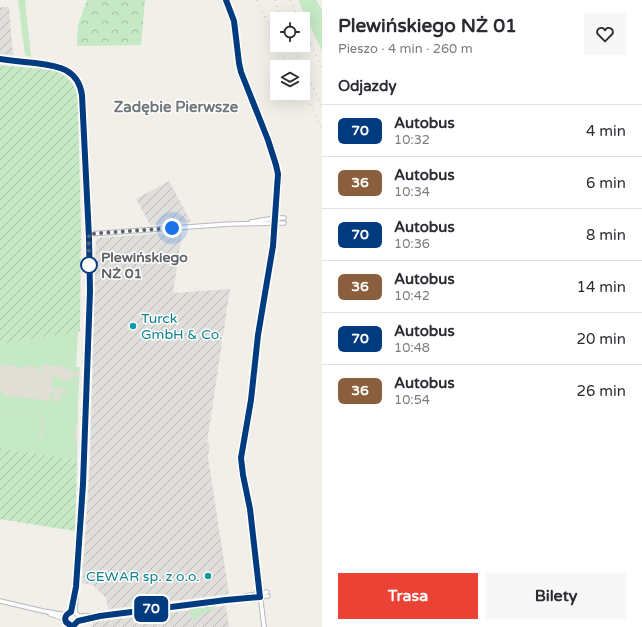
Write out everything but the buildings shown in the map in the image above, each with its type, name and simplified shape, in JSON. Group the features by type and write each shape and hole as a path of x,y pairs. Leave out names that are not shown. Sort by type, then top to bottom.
{"street":[{"path":"226,0 234,21 241,72 253,101 278,174 273,246 258,335 251,400 241,458 250,509 264,627"},
{"path":"0,60 60,67 72,74 79,84 82,95 89,234 90,291 84,450 76,587 76,625"},
{"path":"89,234 284,220"},
{"path":"0,601 66,615 71,612 76,587"},
{"path":"71,612 77,615 100,616 268,594"},
{"path":"43,611 65,619"},
{"path":"66,615 65,619 68,625 76,625 100,616"}],"shaded area":[{"path":"0,7 9,7 13,55 0,54"},
{"path":"169,181 191,222 150,225 136,199"},
{"path":"182,232 173,293 230,289 207,443 210,444 208,457 229,594 108,609 106,598 93,585 82,583 90,461 96,240 98,238"},
{"path":"0,362 80,367 77,460 0,448"},
{"path":"226,606 229,627 91,627 94,622"}],"green space":[{"path":"18,0 25,0 31,57 25,55"},
{"path":"87,0 145,0 141,45 77,46 78,25"},
{"path":"298,0 316,0 322,10 322,51 310,26 310,12 304,12"},
{"path":"0,65 50,70 61,73 74,86 77,95 78,112 81,230 80,331 0,344"},
{"path":"78,331 76,367 80,367 79,372 69,371 65,367 42,365 41,366 44,370 36,369 36,367 20,366 20,368 16,368 16,366 0,364 0,344"},
{"path":"53,375 60,380 72,381 73,380 70,376 79,376 77,426 75,426 77,460 0,448 0,409 43,417 40,438 42,438 44,417 0,408 0,390 7,396 46,400 46,403 49,403 51,393 55,391 54,401 60,402 61,392 63,393 63,396 65,396 66,391 64,389 52,388"},
{"path":"0,448 77,460 75,531 0,519"},
{"path":"213,605 214,607 212,611 210,610 197,617 198,619 196,620 190,617 190,608"}],"railway":[{"path":"257,0 270,27"},
{"path":"275,0 279,12"},
{"path":"290,0 296,12"},
{"path":"310,43 322,68"},
{"path":"282,52 286,60"},
{"path":"296,52 322,106"},
{"path":"309,100 322,129"}],"bus line":[{"name":"70","path":"0,59 48,65 65,69 77,80 82,92 90,291 84,457 76,587 71,612 69,612 65,617 66,622 68,625 73,626 78,621 100,616 260,597 250,509 241,458 249,416 258,335 275,234 278,174 268,140 241,72 234,21 226,0"}],"place":[{"name":"Plewińskiego NŻ 01","path":"89,265"},
{"name":"Turck GmbH & Co.","path":"133,326"},
{"name":"CEWAR sp. z o.o.","path":"208,576"}],"district":[{"name":"Zadębie Pierwsze","path":"176,107"}],"route":[{"path":"89,265 89,234 172,228"}]}
